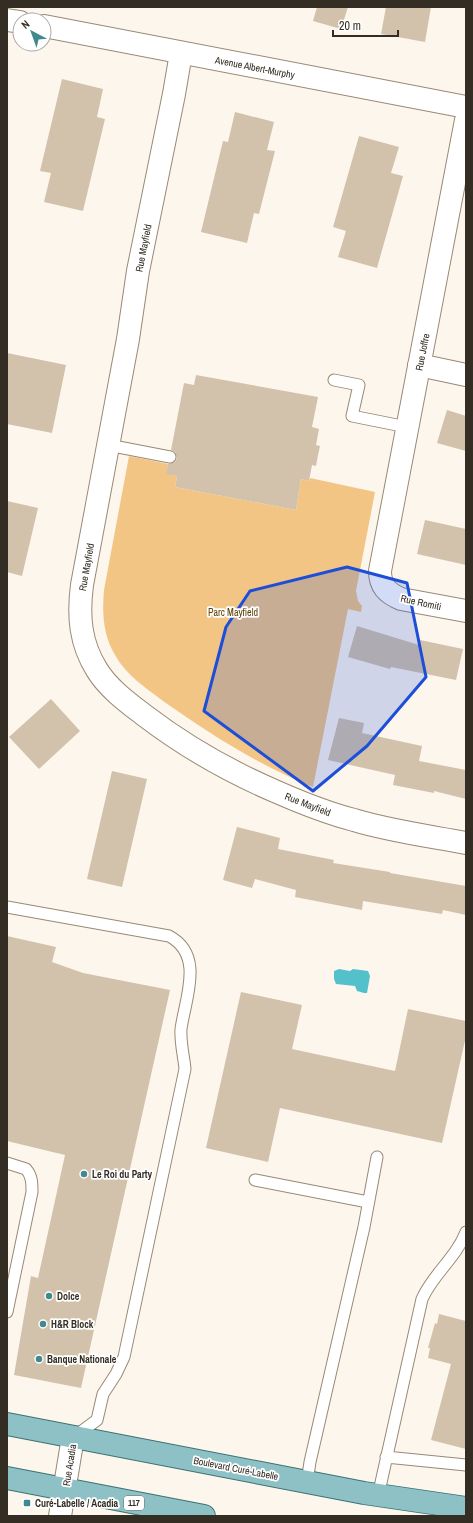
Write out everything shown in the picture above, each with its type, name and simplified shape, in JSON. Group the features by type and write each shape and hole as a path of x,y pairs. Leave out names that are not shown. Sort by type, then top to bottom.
{"main road":[{"name":"Boulevard Curé-Labelle","path":"7,1424 378,1496 466,1508"},
{"name":"117","path":"7,1478 204,1516"}],"street":[{"name":"Avenue Albert-Murphy","path":"52,28 466,107"},
{"name":"Rue Mayfield","path":"181,53 138,271 128,339 82,585 79,618 81,631 90,656 97,670 116,692 180,742 213,762 318,809 354,820 466,843"},
{"name":"Rue Joffre","path":"381,584 381,561 420,365 466,120"},
{"path":"420,365 466,375"},
{"name":"Rue Romiti","path":"381,584 388,593 401,599 466,611"},
{"name":"Rue Acadia","path":"60,1516 73,1437"}],"lane":[{"path":"334,380 359,385 352,416 407,427"},
{"path":"108,445 170,457"},
{"path":"7,907 169,936 177,940 183,947 188,958 190,969 190,983 181,1031 185,1069 124,1357 116,1374 103,1394 97,1420 73,1437"},
{"path":"307,1482 310,1462 377,1157"},
{"path":"7,1163 26,1169 31,1178 32,1192 7,1312"},
{"path":"255,1180 368,1202"},
{"path":"378,1496 422,1300 435,1277 452,1258 461,1244 466,1232"},
{"path":"386,1457 466,1465"}],"highlighted area":[{"path":"347,567 407,583 426,677 367,746 313,791 204,711 226,627 250,591"}],"green space":[{"name":"Parc Mayfield","path":"129,456 168,464 167,473 177,476 175,487 296,510 301,479 309,481 310,478 375,492 356,591 358,601 362,606 361,612 348,609 313,787 293,779 255,759 163,701 137,681 125,669 115,655 108,640 104,624 104,590"}],"water":[{"path":"339,969 350,971 353,969 368,971 370,976 367,993 357,991 355,986 336,984 334,979 334,971"}],"building":[{"path":"317,7 348,7 341,29 313,21"},
{"path":"386,7 431,7 425,42 381,34"},
{"path":"62,79 103,89 97,117 105,119 83,211 44,202 51,173 40,171"},
{"path":"235,112 274,122 267,150 275,151 259,214 254,213 247,243 201,232 223,141 228,142"},
{"path":"359,136 399,147 391,173 403,176 377,268 338,257 346,231 333,227"},
{"path":"7,353 66,365 52,433 7,424"},
{"path":"196,375 318,397 312,427 319,429 316,445 320,446 316,466 312,465 309,481 301,479 296,510 175,487 177,476 166,474 168,464 175,462 177,458 175,452 171,450 184,383 194,385"},
{"path":"447,410 466,416 466,451 437,443"},
{"path":"7,501 38,508 22,576 7,572"},
{"path":"425,520 466,529 466,565 417,554"},
{"path":"357,626 419,645 420,640 463,649 456,680 391,667 390,669 348,657"},
{"path":"51,699 80,731 39,769 9,737"},
{"path":"339,718 364,723 362,733 422,746 419,761 466,770 466,799 434,791 434,793 393,785 395,775 328,760"},
{"path":"112,771 147,779 122,887 87,879"},
{"path":"237,827 280,838 278,849 334,860 333,863 466,886 466,915 443,910 442,914 363,901 362,910 295,897 296,890 255,879 252,888 223,880"},
{"path":"7,936 56,947 52,962 83,973 170,990 81,1388 14,1375 31,1276 38,1278 65,1155 7,1141"},
{"path":"241,992 302,1005 292,1049 395,1071 408,1009 466,1021 466,1036 442,1143 280,1108 268,1162 206,1148"},
{"path":"439,1314 466,1321 466,1449 431,1440 451,1364 428,1358 430,1348 428,1348"}],"place":[{"name":"Le Roi du Party","path":"84,1174"},
{"name":"Dolce","path":"49,1296"},
{"name":"H&R Block","path":"43,1324"},
{"name":"Banque Nationale","path":"39,1359"},
{"name":"Curé-Labelle / Acadia","path":"27,1503"}]}
